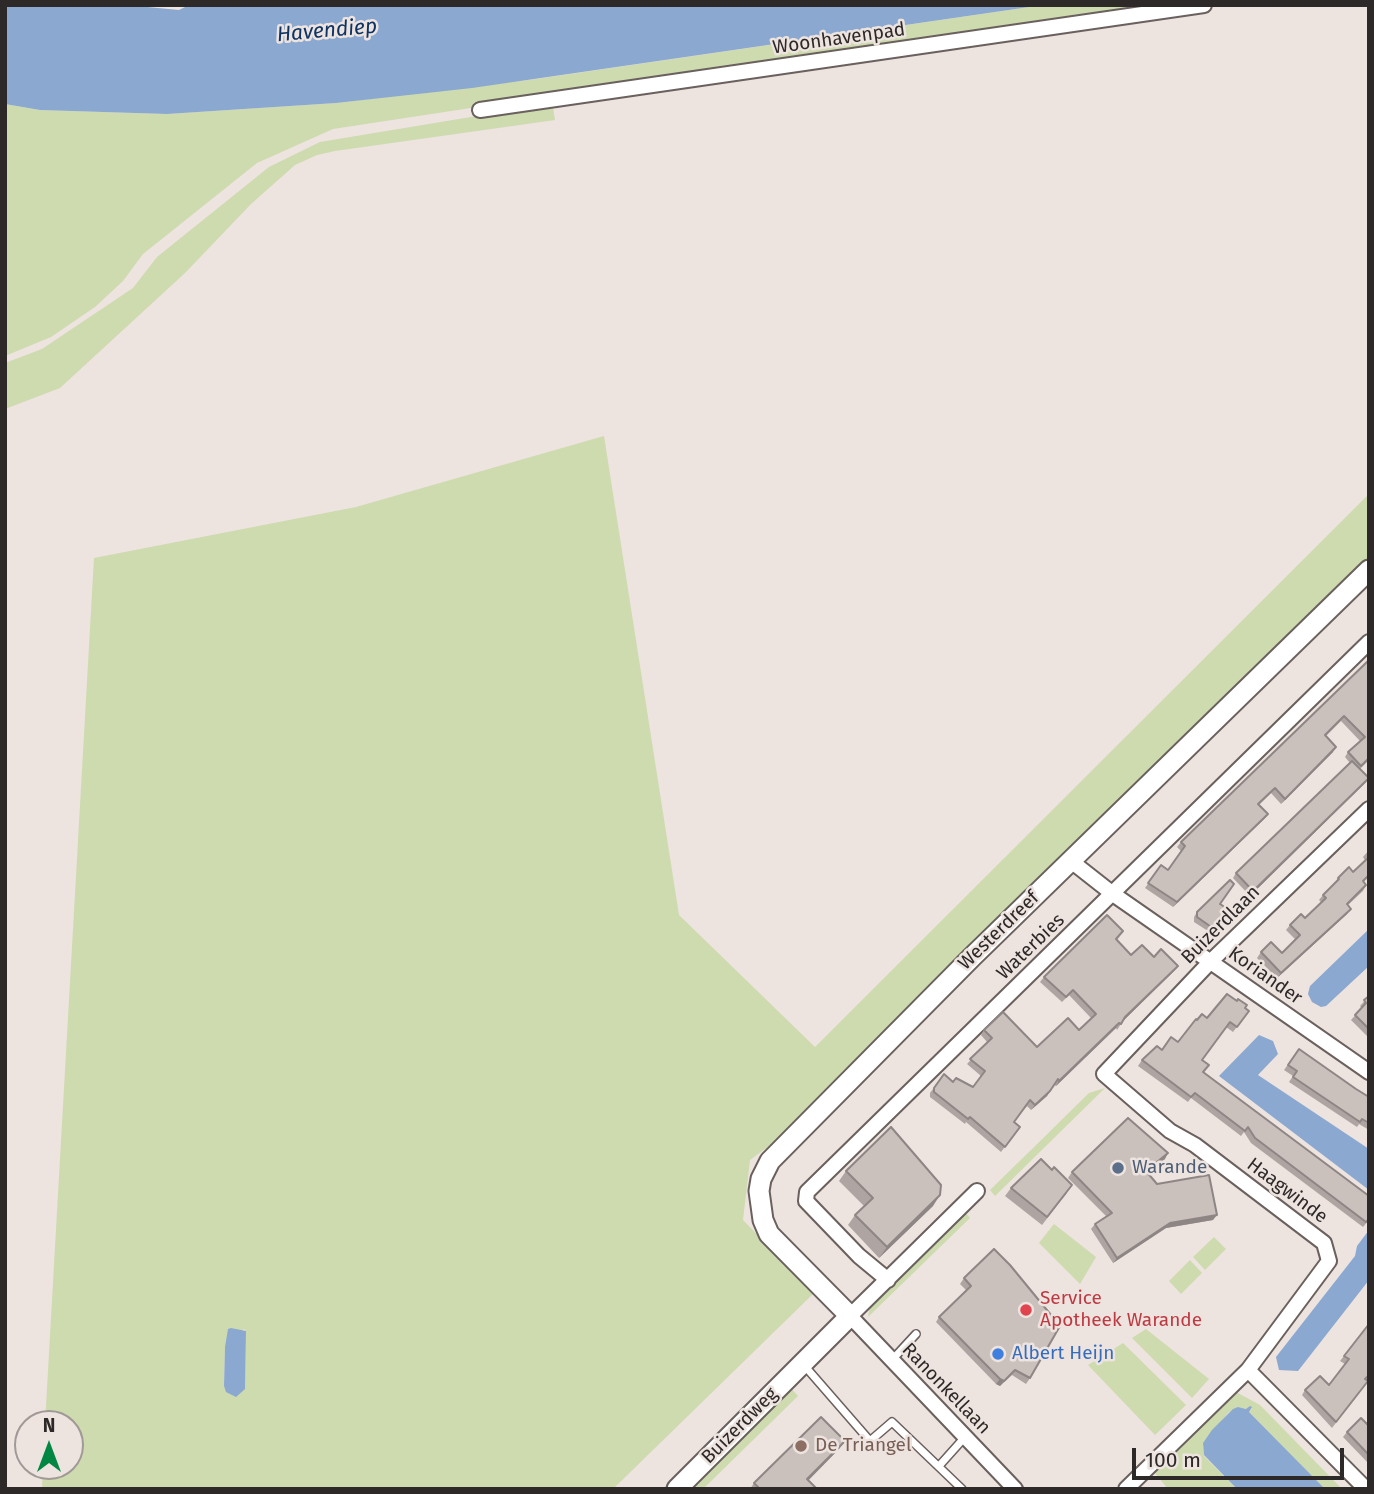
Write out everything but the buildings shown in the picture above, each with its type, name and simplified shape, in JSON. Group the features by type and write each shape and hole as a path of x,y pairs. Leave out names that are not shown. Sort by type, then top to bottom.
{"street":[{"name":"Woonhavenpad","path":"480,110 1204,5"},
{"name":"Westerdreef","path":"850,1316 769,1234 760,1205 761,1180 765,1169 788,1142 1071,861 1369,570"},
{"name":"Waterbies","path":"888,1280 859,1256 806,1201 807,1192 1369,642"},
{"name":"Buizerdlaan","path":"1104,1074 1210,962 1369,808"},
{"name":"Koriander","path":"1071,861 1210,962 1367,1068"},
{"name":"Haagwinde","path":"1104,1074 1170,1131 1195,1145 1324,1243 1329,1261 1248,1370"},
{"path":"850,1316 977,1191"},
{"name":"Ranonkellaan","path":"850,1316 1015,1489"},
{"name":"Buizerdweg","path":"677,1489 850,1316"},
{"path":"1126,1489 1248,1370 1366,1489"}],"lane":[{"path":"892,1360 916,1334"},
{"path":"803,1364 870,1441 892,1422 962,1489"},
{"path":"939,1466 965,1437"}],"green space":[{"path":"1043,5 1165,5 333,129 257,163 143,254 123,281 95,307 51,337 5,356 5,104 40,110 167,114 336,103 536,79"},
{"path":"553,108 555,120 335,151 317,155 295,165 251,204 185,273 60,388 5,409 5,363 42,349 133,288 157,257 269,167 320,142 477,116"},
{"path":"604,436 679,915 815,1047 1369,494 1369,559 781,1137 750,1160 743,1220 814,1293 613,1489 42,1489 42,1480 84,1480 84,1410 46,1410 94,558 356,507","holes":["244,1329 245,1389 227,1392 224,1386 225,1347"]},
{"path":"1105,1088 995,1196 990,1190 1089,1093"},
{"path":"966,1213 970,1218 868,1317 870,1306"},
{"path":"1054,1224 1096,1257 1080,1284 1039,1243"},
{"path":"1214,1237 1226,1249 1205,1270 1193,1257"},
{"path":"1190,1260 1202,1273 1181,1294 1169,1281"},
{"path":"1146,1329 1209,1379 1192,1398 1132,1338"},
{"path":"1123,1343 1186,1405 1155,1435 1088,1365"},
{"path":"789,1386 798,1396 703,1489 682,1489"},
{"path":"1236,1392 1260,1405 1342,1489 1325,1489 1249,1412 1252,1408 1238,1407 1229,1412 1203,1443 1204,1456 1237,1489 1168,1489 1154,1472"}],"water":[{"name":"Havendiep","path":"5,5 126,5 179,10 189,5 1043,5 472,88 336,103 167,114 40,110 5,104"},
{"path":"1369,929 1369,966 1326,1006 1321,1007 1312,1002 1308,994 1310,986"},
{"path":"1259,1035 1273,1041 1278,1054 1258,1075 1369,1149 1369,1190 1219,1076"},
{"path":"1369,1230 1369,1280 1298,1371 1279,1370 1276,1357 1355,1256 1357,1246"},
{"path":"228,1329 246,1331 245,1389 236,1397 226,1392 224,1386 225,1347"},
{"path":"1252,1407 1249,1412 1325,1489 1237,1489 1204,1455 1203,1443 1212,1430 1233,1409 1246,1409"}],"place":[{"name":"Warande","path":"1118,1168"},
{"name":"Service Apotheek Warande","path":"1026,1310"},
{"name":"Albert Heijn","path":"998,1354"},
{"name":"De Triangel","path":"801,1446"}]}
